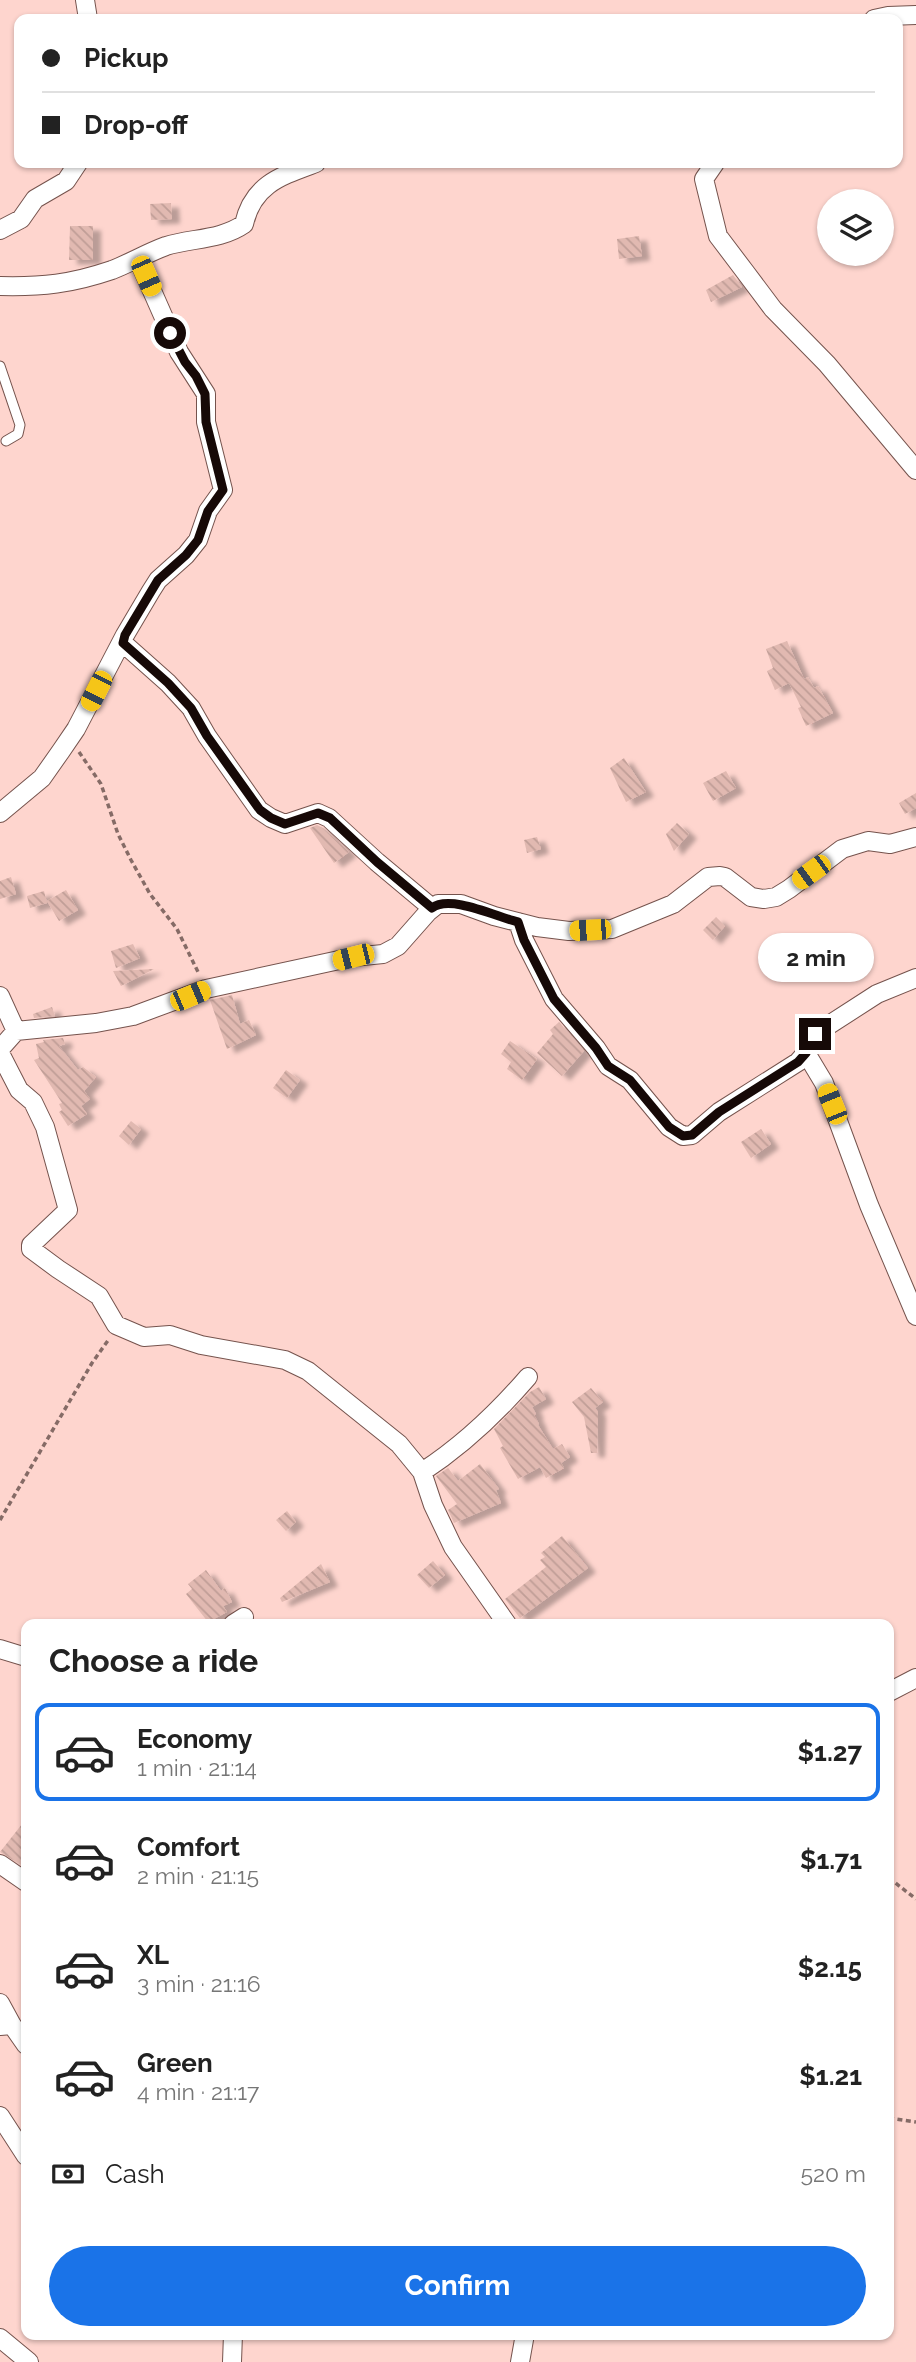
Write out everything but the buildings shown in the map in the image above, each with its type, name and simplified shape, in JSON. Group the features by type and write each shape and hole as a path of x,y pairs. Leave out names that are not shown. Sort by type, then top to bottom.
{"street":[{"path":"0,230 20,219 35,199 66,181 75,168"},
{"path":"0,286 66,284 113,270 167,246 236,230 244,224 248,207 262,188 303,168"},
{"path":"712,168 704,179 718,236 772,309 827,364 916,470"},
{"path":"0,813 42,778 70,737 158,580 186,555 198,540 208,511 223,490 206,422 205,394 179,352 138,259"},
{"path":"123,643 168,683 191,708 207,736 260,810 285,824 318,813 330,818 432,908"},
{"path":"503,1619 453,1547 433,1505 422,1472 399,1444 307,1371 285,1360 201,1345 170,1335 144,1337 116,1325 100,1296 32,1249 31,1245 68,1210 45,1127 33,1102 19,1090 0,1051 16,1031 96,1023 133,1016 206,989 353,957 383,954 398,946 438,904 461,904 518,922 569,931 612,929 673,904 708,877 720,876 751,897 764,900 789,889 842,849 868,841 890,844 916,838"},
{"path":"518,922 524,940 554,999 608,1066 630,1080 669,1127 683,1136 692,1135 719,1112 798,1062 806,1053 815,1034 877,994 916,978"},
{"path":"0,996 16,1031"},
{"path":"806,1053 824,1083 869,1205 915,1311"},
{"path":"422,1472 447,1455 481,1425 528,1377"},
{"path":"0,1649 21,1655"},
{"path":"894,1689 916,1678"},
{"path":"0,1864 21,1879"},
{"path":"0,2003 6,2025 21,2040"},
{"path":"0,2116 21,2148"},
{"path":"0,2338 29,2362"},
{"path":"232,2362 233,2340"},
{"path":"520,2362 525,2340"}],"lane":[{"path":"0,366 20,425 18,434 6,440"}],"path":[{"path":"70,737 101,785 118,834 131,860 150,894 177,929 206,989"},
{"path":"0,1520 116,1325"},
{"path":"894,1882 916,1899"},
{"path":"894,2119 916,2122"}],"route":[{"path":"170,333 205,394 206,422 223,490 208,511 198,540 186,555 158,580 125,635 123,643 168,683 191,708 233,775 260,810 285,824 318,813 330,818 432,908 438,904 461,904 518,922 524,940 554,999 608,1066 630,1080 669,1127 683,1136 692,1135 719,1112 798,1062 806,1053 815,1034"}]}
